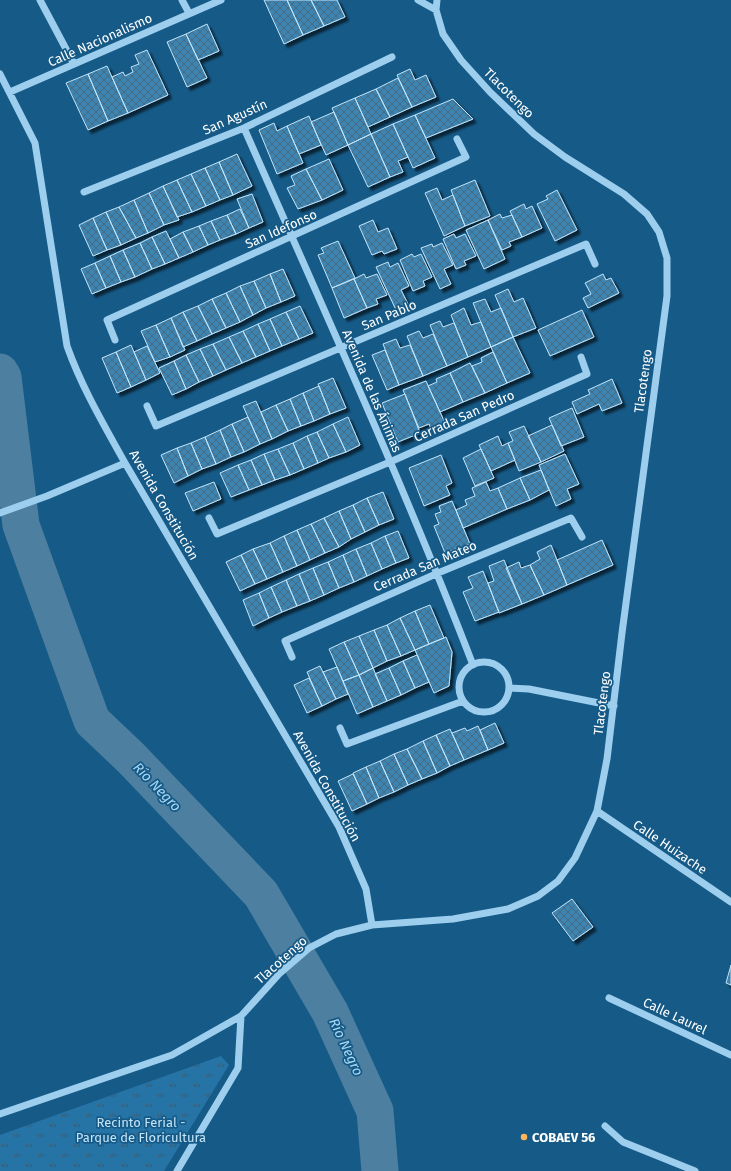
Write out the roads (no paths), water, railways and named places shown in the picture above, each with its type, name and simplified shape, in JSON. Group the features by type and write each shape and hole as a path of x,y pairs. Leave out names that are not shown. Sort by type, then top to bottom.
{"street":[{"path":"40,0 74,64"},
{"path":"182,0 189,13"},
{"name":"Calle Nacionalismo","path":"10,92 221,0"},
{"path":"418,0 436,10"},
{"name":"Tlacotengo","path":"0,1114 172,1055 241,1016 280,973 309,948 336,934 372,925 453,919 508,909 538,896 558,881 574,858 597,811 607,759 622,633 667,296 667,258 659,232 647,214 624,194 565,157 534,134 490,92 461,60 443,34 436,10 437,0"},
{"name":"San Agustín","path":"84,192 244,128 392,57"},
{"name":"Avenida Constitución","path":"0,74 35,143 67,346 76,372 125,463 339,828 366,889 372,925"},
{"name":"Avenida de las Ánimas","path":"244,128 438,573 473,665"},
{"name":"San Idefonso","path":"115,340 107,320 466,157 457,139"},
{"name":"San Pablo","path":"147,406 156,426 586,244 595,264"},
{"name":"Cerrada San Pedro","path":"209,518 217,534 390,462 587,374 581,357"},
{"path":"0,513 47,496 125,463"},
{"name":"Cerrada San Mateo","path":"292,657 285,641 438,573 571,518 582,537"},
{"path":"481,663 490,663 498,666 506,676 510,688 504,703 491,711 483,712 475,710 469,706 463,701 460,693 460,684 466,670 473,665 481,663"},
{"path":"510,688 529,689 614,706"},
{"path":"340,728 347,744 463,701"},
{"name":"Calle Huizache","path":"597,811 731,902"},
{"name":"Calle Laurel","path":"610,998 731,1055"},
{"path":"177,1171 238,1068 241,1016"},
{"path":"605,1126 623,1142 695,1171"}],"waterway":[{"name":"Río Negro","path":"0,372 3,377 21,525 92,721 131,758 261,894 330,1012 375,1111 380,1171"}],"place":[{"name":"COBAEV 56","path":"524,1137"}],"park label":[{"name":"Recinto Ferial - Parque de Floricultura","path":"141,1130"}]}
